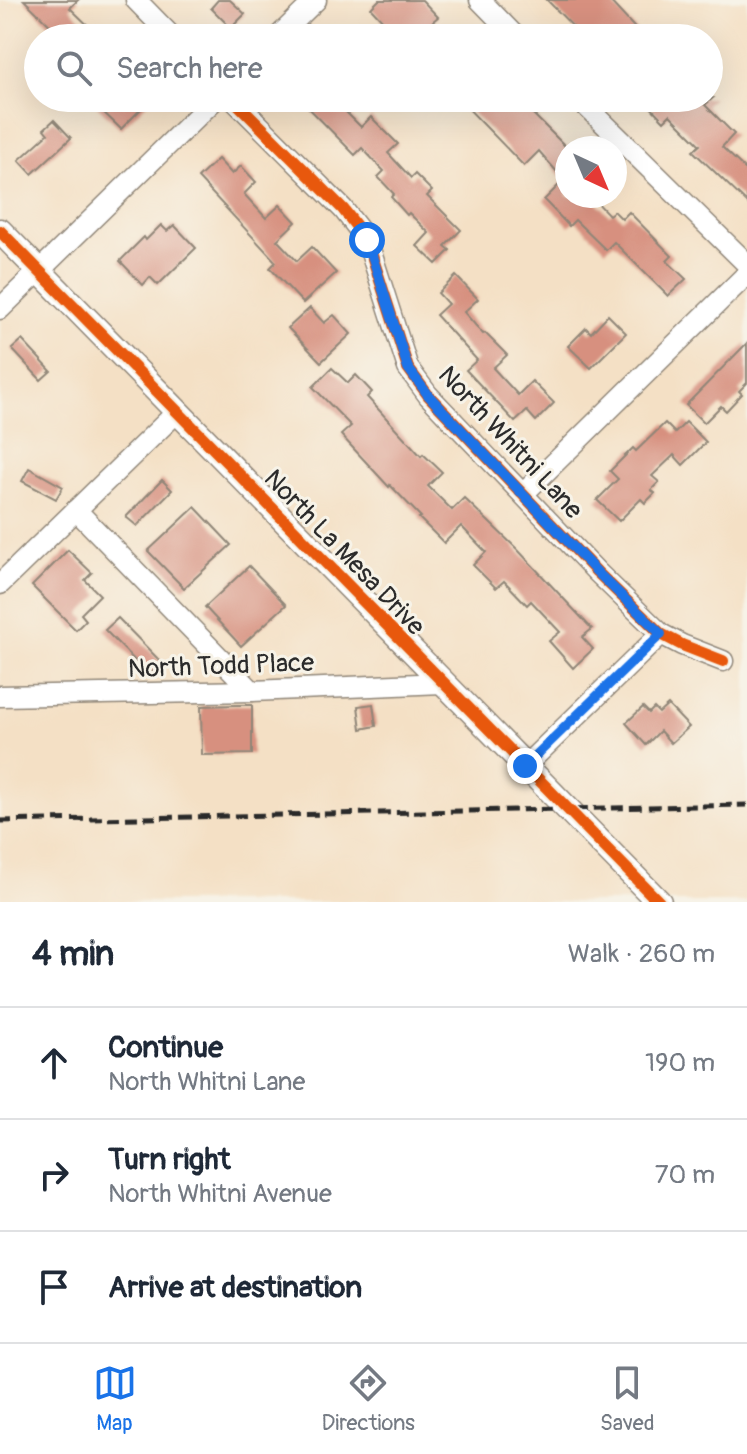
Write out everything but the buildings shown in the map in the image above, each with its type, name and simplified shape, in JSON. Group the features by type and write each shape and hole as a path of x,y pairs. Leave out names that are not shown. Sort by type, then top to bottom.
{"street":[{"path":"136,0 159,24"},
{"path":"291,24 316,0"},
{"path":"480,0 503,24"},
{"path":"0,309 202,112"},
{"name":"North Whitni Lane","path":"246,112 343,209 367,240 408,368 428,395 597,572 661,634 723,661"},
{"path":"592,112 747,264"},
{"name":"North La Mesa Drive","path":"0,231 659,902"},
{"path":"523,494 747,274"},
{"path":"0,584 177,412"},
{"path":"76,510 252,691"},
{"path":"525,766 661,634"},
{"name":"North Todd Place","path":"0,696 443,683"}],"railway":[{"path":"0,821 747,805"}],"cycle path":[{"path":"246,112 343,209 367,240 408,368 428,395 597,572 661,634 723,661"},
{"path":"0,231 659,902"}],"route":[{"path":"367,240 408,368 428,395 597,572 661,634 525,766"}]}
